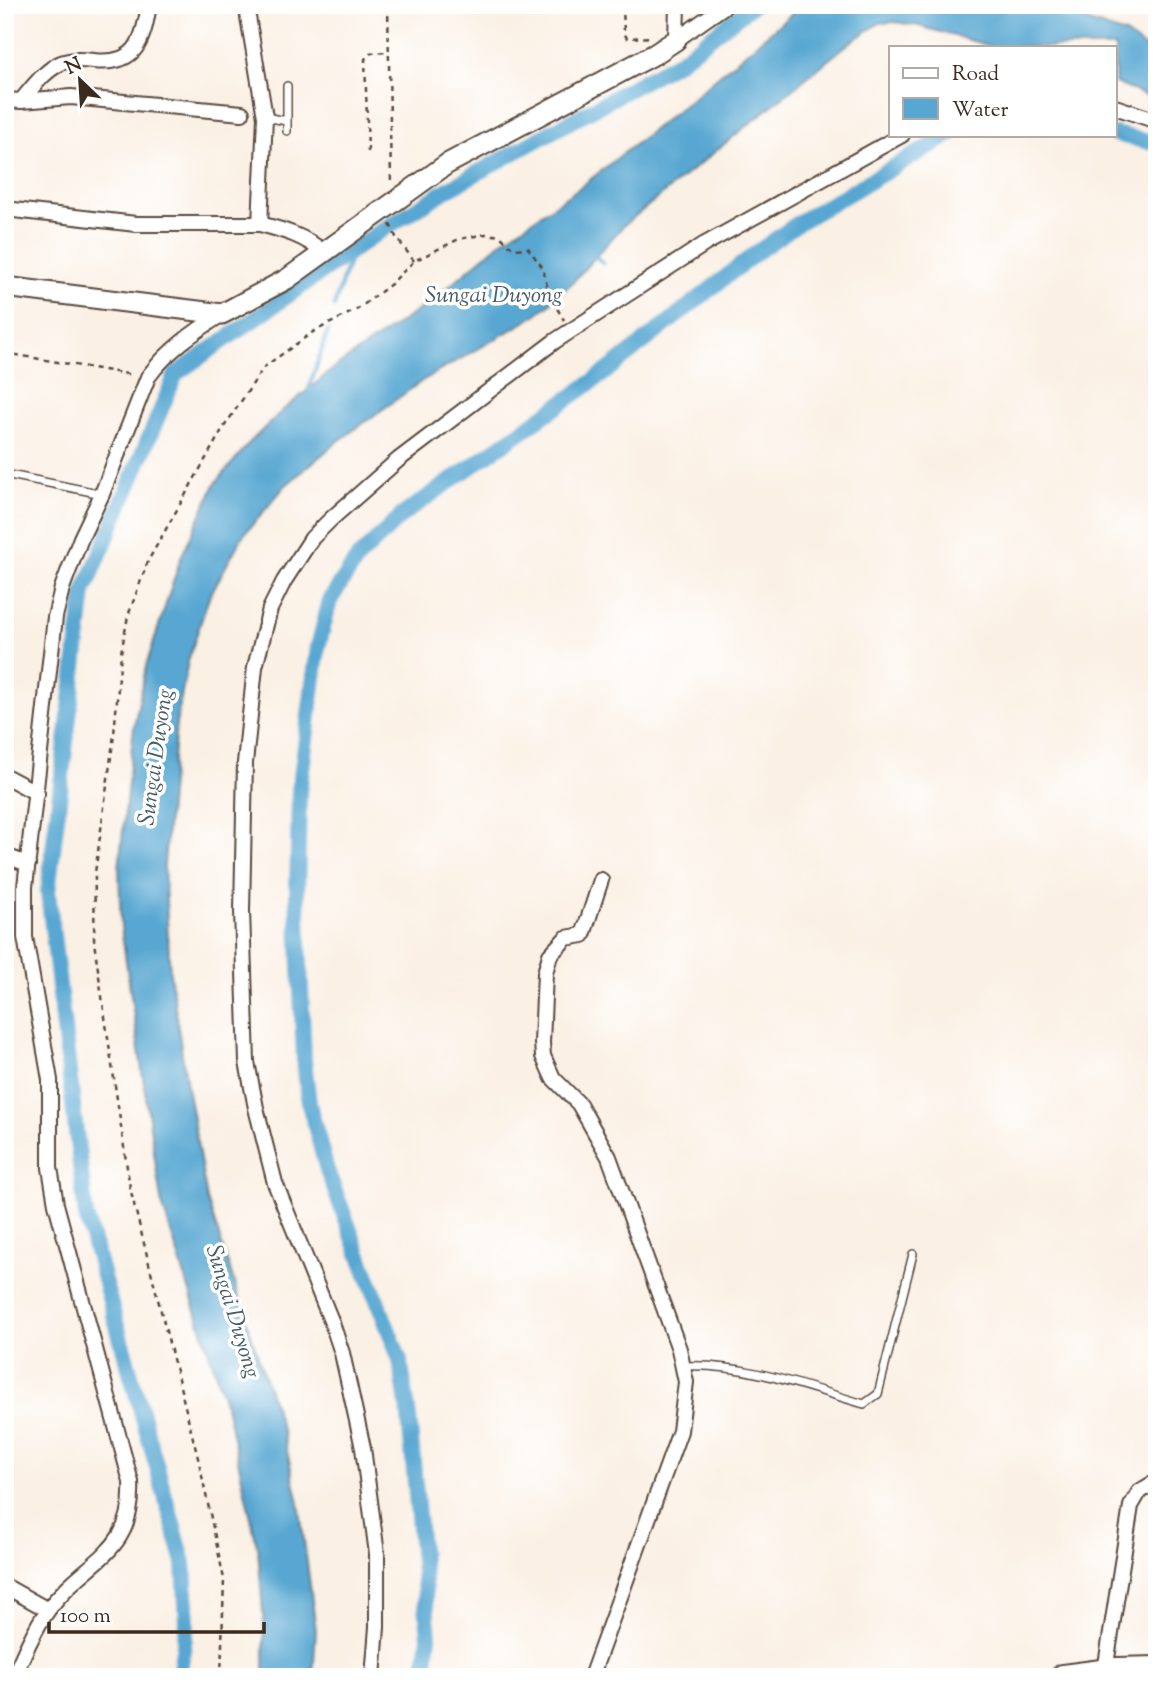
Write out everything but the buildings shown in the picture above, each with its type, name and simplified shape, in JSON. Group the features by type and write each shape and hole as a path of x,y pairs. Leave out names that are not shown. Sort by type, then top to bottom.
{"highway":[{"path":"1063,1677 1105,1671 1157,1669"}],"street":[{"path":"22,101 39,79 61,63 76,59 108,63 122,60 134,52 146,25 149,5"},
{"path":"246,5 265,117 260,225"},
{"path":"676,40 677,5"},
{"path":"13,1677 48,1610 69,1586 119,1540 127,1528 132,1500 131,1482 56,1204 50,1168 50,1080 25,937 24,899 55,617 71,563 102,494 148,377 178,344 222,314 287,279 447,164 655,54 726,5"},
{"path":"5,100 71,97 242,113"},
{"path":"1116,107 1157,121"},
{"path":"373,1677 377,1627 377,1554 363,1448 342,1353 275,1183 247,1062 242,911 244,776 255,667 270,609 284,581 312,538 398,460 570,331 705,244 900,136"},
{"path":"5,209 136,224 260,225 286,231 313,243 323,253"},
{"path":"5,287 222,314"},
{"path":"5,776 37,793"},
{"path":"5,856 28,864"},
{"path":"591,1677 680,1431 686,1382 684,1366 609,1157 579,1104 553,1078 543,1056 545,974 550,955 566,938 583,934 601,880"},
{"path":"1105,1671 1131,1506 1139,1492 1157,1481"},
{"path":"5,1586 48,1610"}],"lane":[{"path":"287,86 287,131"},
{"path":"265,117 287,121"},
{"path":"5,474 102,494"},
{"path":"684,1366 718,1367 774,1378 864,1404 878,1394 913,1254"}],"path":[{"path":"316,7 341,5"},
{"path":"388,5 392,203"},
{"path":"624,5 624,33 627,38 654,37 655,54"},
{"path":"368,152 365,59 371,53 389,52"},
{"path":"221,1677 224,1579 199,1462 130,1188 94,942 95,873 114,735 121,653 128,616 148,561 222,430 264,367 313,332 358,309 391,284 414,261 459,239 486,234 500,236 514,249 527,248 543,268 549,295 570,331"},
{"path":"396,237 414,261"},
{"path":"5,353 148,377"}],"water":[{"name":"Sungai Duyong","path":"802,5 1041,5 1125,34 1157,56 1157,100 1116,83 1116,46 990,46 919,26 895,22 880,23 853,40 623,226 571,284 547,306 530,319 422,381 336,443 285,486 242,537 209,597 188,661 176,724 164,865 170,973 207,1199 283,1433 299,1503 316,1630 313,1677 264,1677 264,1625 258,1550 226,1406 161,1201 121,927 119,868 134,726 146,666 181,557 215,484 249,443 282,411 338,365 433,300 501,242 582,186 689,101"}],"waterway":[{"path":"179,1677 187,1624 184,1563 86,1216 48,892 84,592 176,374 379,232 450,188 678,62 753,5"},
{"path":"1116,134 1157,144"},
{"path":"424,1677 429,1637 409,1417 400,1360 327,1170 309,1104 304,1061 297,895 299,792 318,647 330,600 357,559 402,515 602,375 756,253 801,221 947,136"},
{"path":"334,306 352,251"},
{"path":"593,254 603,263"},
{"path":"311,394 309,388 328,331"}]}
